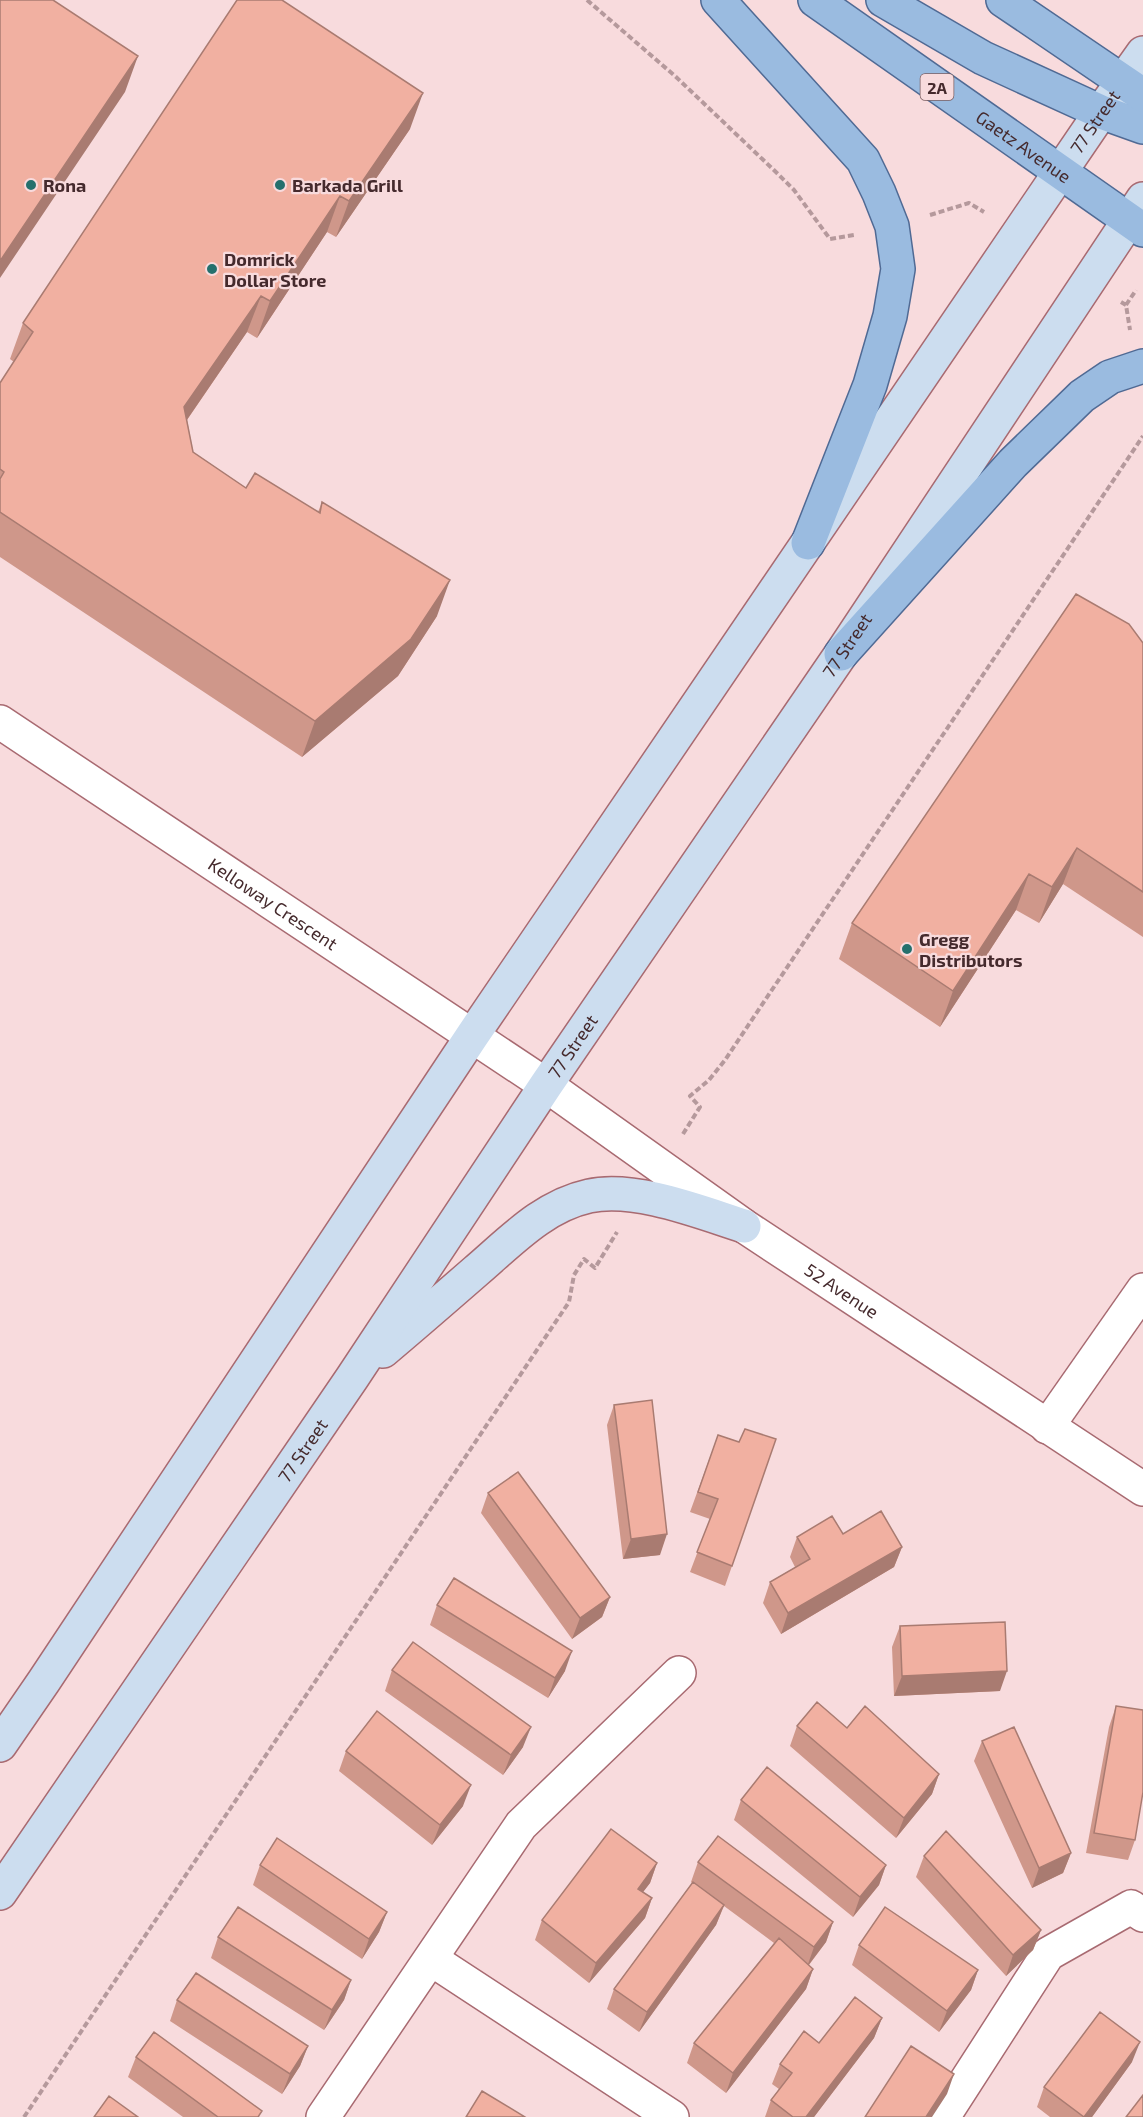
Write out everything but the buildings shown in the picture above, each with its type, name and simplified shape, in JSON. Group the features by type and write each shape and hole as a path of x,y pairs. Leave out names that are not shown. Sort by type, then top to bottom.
{"main road":[{"path":"718,0 863,160 892,225 898,269 890,316 870,385 808,543"},
{"name":"Gaetz Avenue","path":"815,0 1059,173 1138,217"},
{"path":"883,0 982,57 1101,112 1143,127"},
{"path":"1003,0 1133,88"},
{"name":"77 Street","path":"0,1745 472,1036 1059,173 1101,112 1133,88 1143,53"},
{"name":"77 Street","path":"0,1893 352,1378 546,1084 1138,217"},
{"path":"841,654 1013,463 1082,396 1110,377 1137,352"},
{"path":"352,1378 530,1224 559,1206 590,1196 615,1194 641,1196 665,1201 744,1226"}],"street":[{"name":"Kelloway Crescent","path":"0,722 546,1084"},
{"name":"52 Avenue","path":"546,1084 744,1226 1143,1489"},
{"path":"1047,1427 1143,1290"},
{"path":"322,2117 521,1825 679,1673"},
{"path":"943,2117 1048,1954 1131,1907 1143,1915"},
{"path":"431,1959 672,2117"}],"path":[{"path":"587,0 675,76 778,174 794,190 830,239 861,234"},
{"path":"928,216 969,203 989,216"},
{"path":"1126,305 1136,290"},
{"path":"1114,297 1126,305 1137,352"},
{"path":"687,1128 700,1107 690,1096 725,1060 1143,436"},
{"path":"24,2117 569,1302 574,1275 584,1259 595,1268 618,1232"}],"place":[{"name":"Rona","path":"31,185"},
{"name":"Barkada Grill","path":"280,185"},
{"name":"Domrick Dollar Store","path":"212,269"},
{"name":"Gregg Distributors","path":"907,949"}]}
